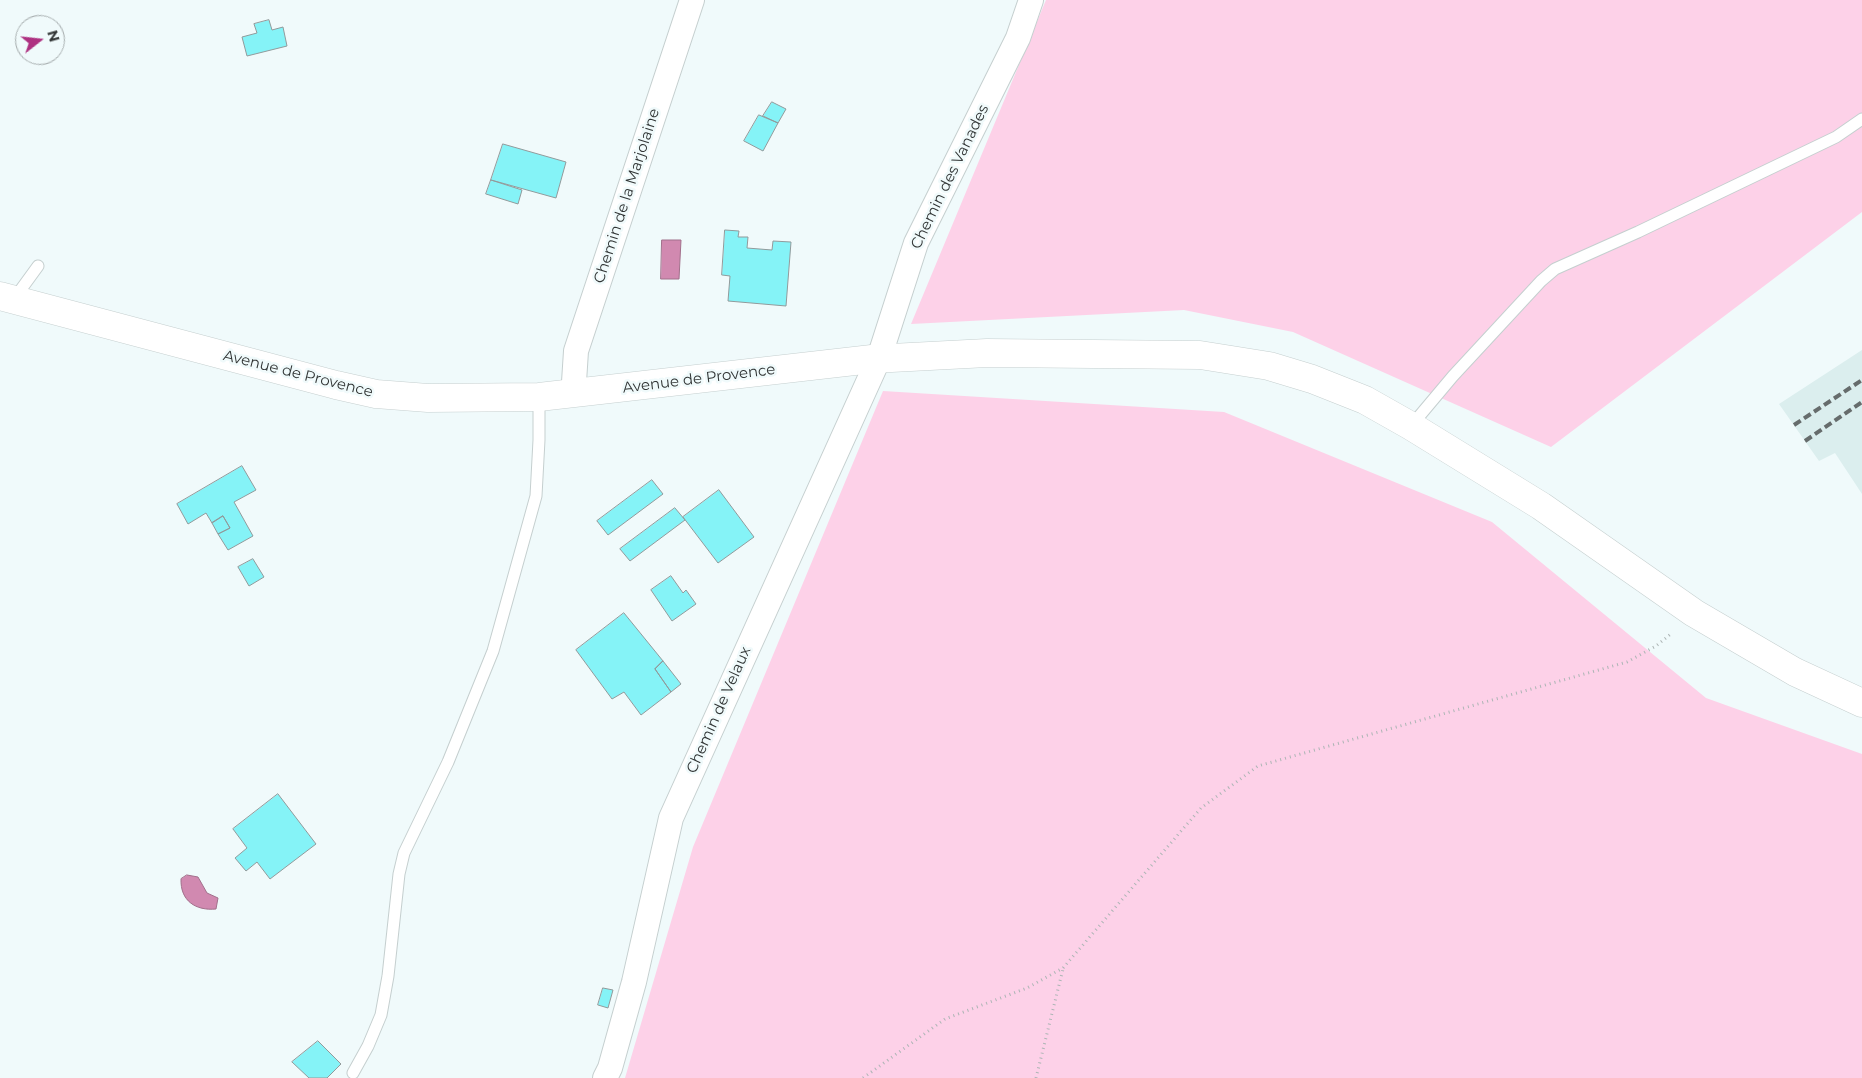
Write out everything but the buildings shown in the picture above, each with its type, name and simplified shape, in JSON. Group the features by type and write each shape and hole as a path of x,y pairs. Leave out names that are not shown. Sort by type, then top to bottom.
{"street":[{"name":"Chemin de la Marjolaine","path":"576,394 574,382 576,351 692,0"},
{"name":"Chemin des Vanades","path":"875,358 916,243 1018,38 1031,0"},
{"name":"Avenue de Provence","path":"7,298 336,385 376,394 428,398 539,397 576,394 875,358 987,352 1200,355 1269,366 1312,379 1365,400 1411,426 1541,506 1694,613 1795,672 1862,703"},
{"name":"Chemin de Velaux","path":"605,1078 610,1068 634,982 671,818 875,358"}],"lane":[{"path":"1411,426 1453,376 1540,281 1555,269 1638,232 1836,137 1862,119"},
{"path":"7,298 38,266"},
{"path":"353,1073 368,1046 381,1015 388,976 399,874 404,853 448,762 493,651 536,496 539,397"}],"path":[{"path":"863,1078 945,1019 1027,988 1063,968 1201,808 1258,766 1627,662 1656,646 1694,613"},
{"path":"1036,1078 1063,968"}],"shaded area":[{"path":"1046,0 1862,0 1862,212 1551,447 1293,332 1184,310 911,324"},
{"path":"662,240 681,240 679,279 661,279"},
{"path":"1862,350 1862,494 1835,453 1819,461 1779,404"},
{"path":"883,391 1224,412 1492,522 1706,698 1862,754 1862,1078 625,1078 693,847"},
{"path":"187,875 198,877 207,893 218,898 216,909 196,906 186,899 181,887 181,879"}],"railway":[{"path":"1794,425 1862,380"},
{"path":"1805,441 1862,402"}]}
